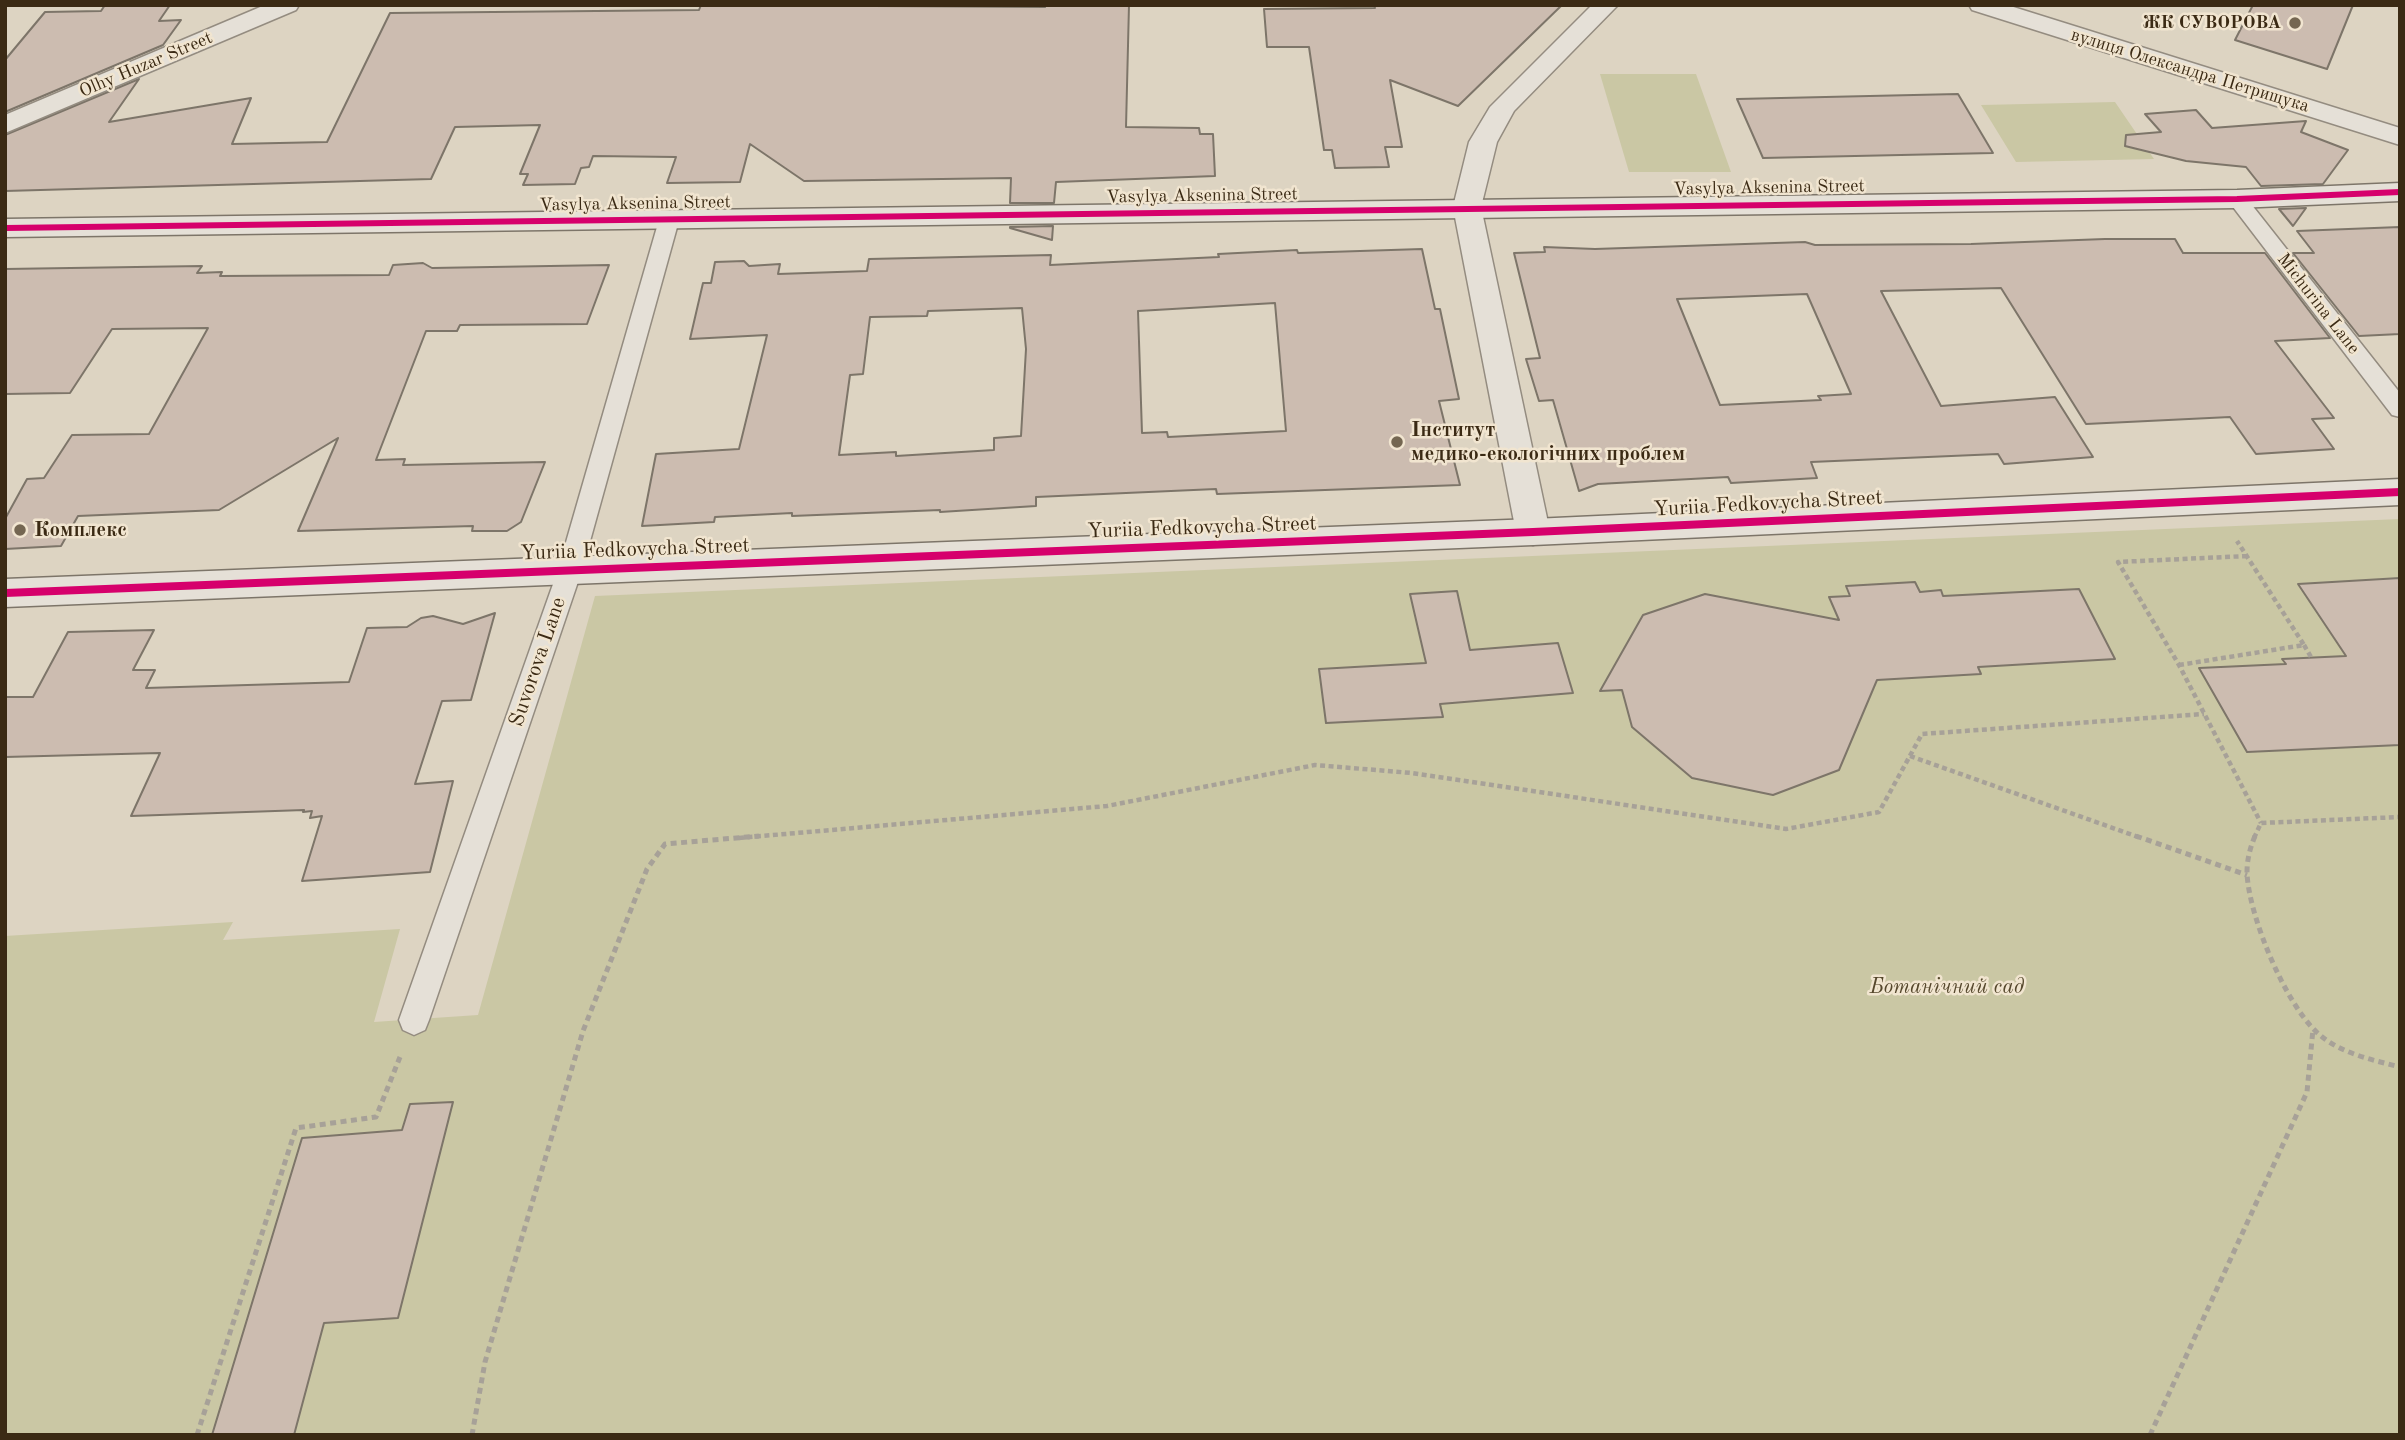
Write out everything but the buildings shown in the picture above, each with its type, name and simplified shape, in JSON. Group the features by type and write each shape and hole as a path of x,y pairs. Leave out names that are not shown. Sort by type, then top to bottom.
{"street":[{"name":"Olhy Huzar Street","path":"5,125 287,5"},
{"path":"1533,532 1467,207 1483,142 1503,107 1606,5"},
{"name":"вулиця Олександра Петрищука","path":"1981,5 2400,137"},
{"name":"Vasylya Aksenina Street","path":"5,228 2237,199 2400,192"},
{"name":"Yuriia Fedkovycha Street","path":"5,593 1533,532 2400,492"}],"lane":[{"name":"Michurina Lane","path":"2237,199 2400,409"},
{"name":"Suvorova Lane","path":"414,1020 570,570 669,219"}],"path":[{"path":"2214,501 2311,657"},
{"path":"2247,556 2118,562 2179,665 2261,823"},
{"path":"2179,665 2304,645"},
{"path":"472,1435 485,1362 583,1031 647,869 664,844 1107,806 1315,765 1412,773 1786,829 1879,812 1922,734 2204,714"},
{"path":"1910,756 2247,875"},
{"path":"2261,823 2400,817"},
{"path":"2261,823 2251,843 2247,875 2256,922 2278,971 2313,1029 2341,1049 2400,1067"},
{"path":"197,1435 296,1128 376,1117 414,1020"},
{"path":"2150,1435 2307,1092 2313,1029"}],"green space":[{"path":"1600,74 1696,74 1731,172 1629,172"},
{"path":"2115,102 2154,159 2016,162 1981,105"},
{"name":"Ботанічний сад","path":"2400,519 2400,1435 5,1435 5,936 233,922 223,940 400,929 374,1022 478,1015 595,596"}],"cycle path":[{"path":"5,228 2237,199 2400,192"},
{"path":"5,593 1533,532 2400,492"}],"place":[{"name":"ЖК СУВОРОВА","path":"2295,23"},
{"name":"Інститут медико-екологічних проблем","path":"1397,442"},
{"name":"Комплекс","path":"20,530"}]}
